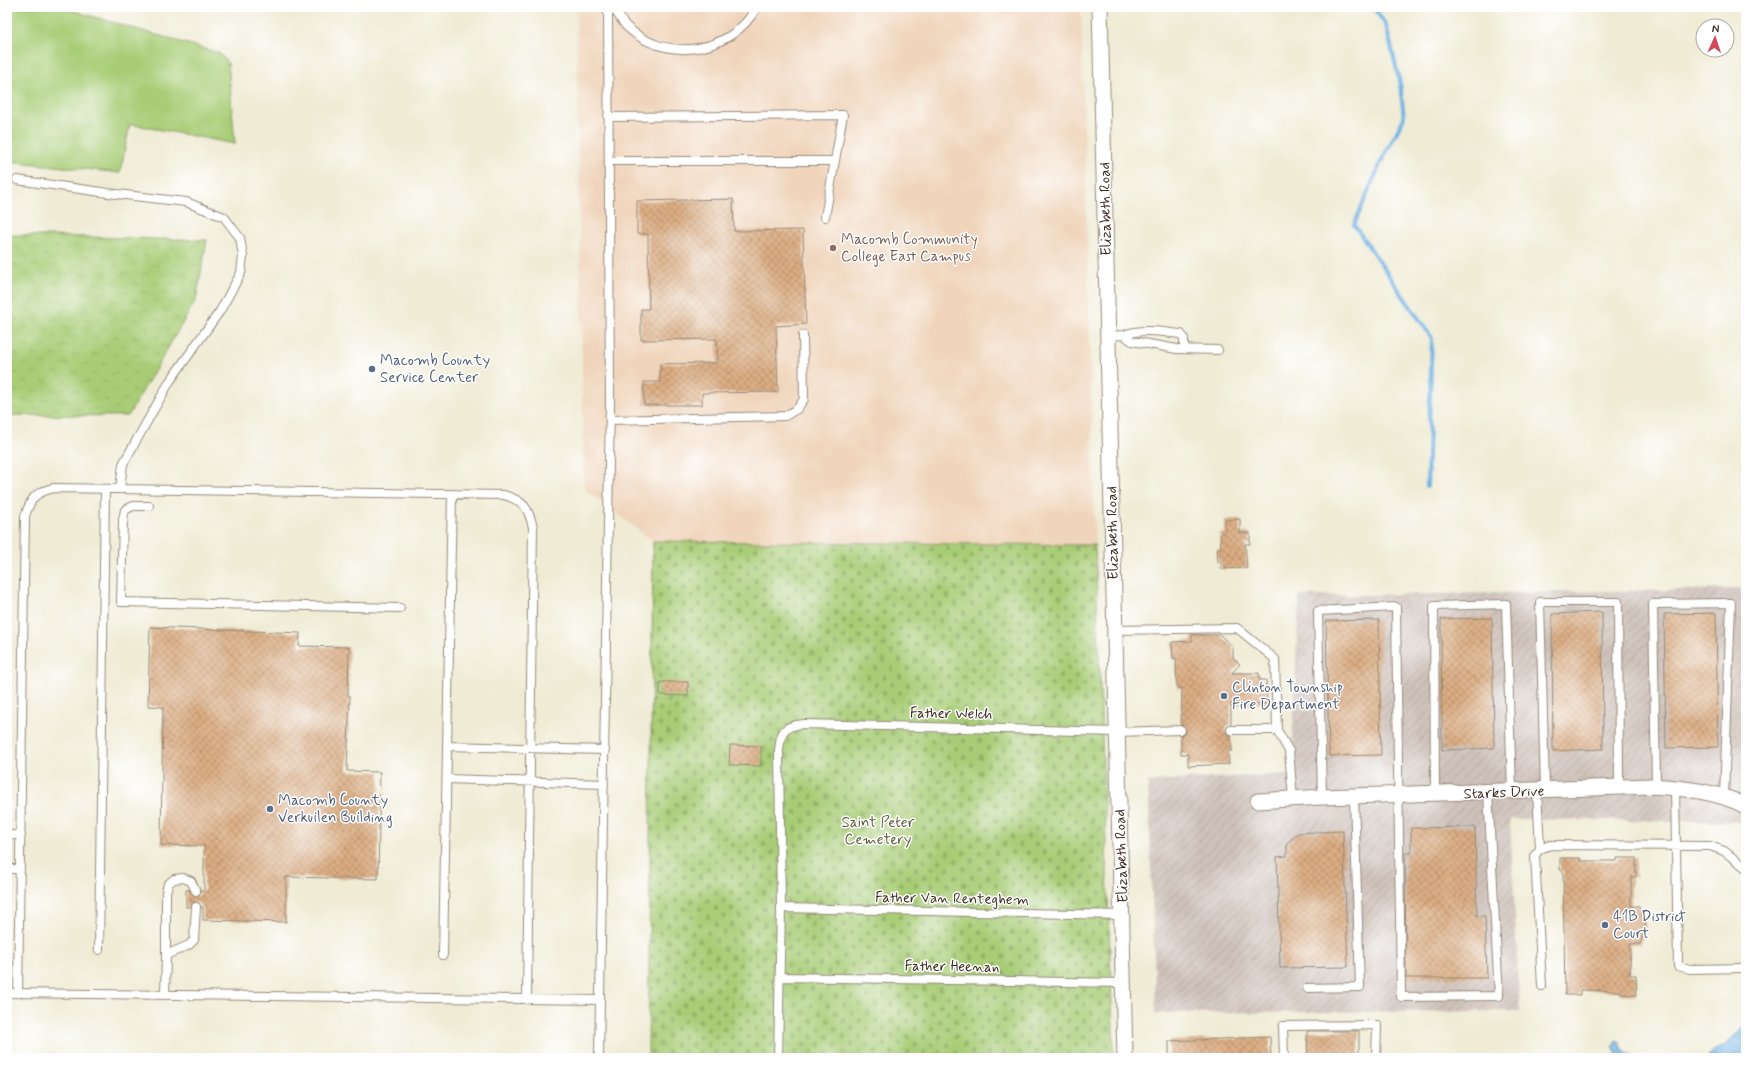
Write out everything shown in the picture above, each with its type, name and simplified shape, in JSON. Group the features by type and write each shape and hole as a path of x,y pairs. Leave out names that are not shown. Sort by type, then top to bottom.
{"street":[{"name":"Elizabeth Road","path":"1100,7 1125,1058"},
{"name":"Starks Drive","path":"1258,801 1322,797 1397,796 1619,787 1656,787 1694,789 1738,802 1746,806"}],"lane":[{"path":"599,1058 610,420 608,7"},
{"path":"613,7 627,27 650,42 678,50 706,47 731,37 750,19 757,7"},
{"path":"608,117 843,115 825,217"},
{"path":"609,162 835,161"},
{"path":"17,180 186,202 224,217 240,238 243,256 241,273 220,311 170,381 123,464 120,489"},
{"path":"1108,336 1124,335 1131,332 1181,334 1184,338 1184,349"},
{"path":"610,420 785,416 797,409 804,399 803,335"},
{"path":"1124,335 1132,341 1184,349 1218,350"},
{"path":"18,993 25,516 35,495 44,490 54,488 504,495 523,503 530,514 533,528 527,1000"},
{"path":"99,950 105,489"},
{"path":"443,955 452,494"},
{"path":"149,506 133,506 125,510 123,519 121,602 400,608"},
{"path":"1540,849 1540,602 1618,602 1619,787"},
{"path":"1656,787 1653,604 1730,603 1724,798"},
{"path":"1435,794 1434,606 1506,604 1512,791"},
{"path":"1322,797 1318,611 1396,607 1397,796 1401,997 1499,996 1488,792"},
{"path":"1114,630 1238,628 1275,659 1277,730 1289,752 1293,799"},
{"name":"Father Welch","path":"781,908 779,751 781,735 785,728 791,725 804,724 1117,732 1181,730"},
{"path":"1231,730 1277,730"},
{"path":"447,746 605,750"},
{"path":"447,779 604,784"},
{"path":"1675,788 1678,966 1690,969 1746,968"},
{"path":"1307,988 1360,987 1354,797"},
{"path":"7,835 20,835"},
{"path":"1542,986 1535,855 1540,849 1550,845 1710,846 1724,851 1746,868"},
{"path":"7,869 20,869"},
{"path":"165,995 166,892 168,884 174,879 183,878 192,881 196,891"},
{"path":"166,956 189,945 194,940 196,907"},
{"path":"778,1058 781,908"},
{"name":"Father Van Renteghem","path":"781,908 1122,915"},
{"name":"Father Heenan","path":"780,977 1123,983"},
{"path":"7,993 600,1000"},
{"path":"1284,1058 1283,1026 1377,1025 1376,1058"}],"shaded area":[{"name":"Macomb Community College East Campus","path":"576,7 1081,7 1095,545 653,541 584,489"},
{"path":"1745,589 1746,822 1510,819 1520,1011 1156,1013 1148,781 1291,774 1299,596"}],"green space":[{"path":"7,7 60,7 219,53 228,63 235,144 130,124 120,173 7,161"},
{"path":"7,235 207,240 196,300 128,416 7,415"},
{"name":"Saint Peter Cemetery","path":"653,541 1095,545 1114,1058 648,1058"}],"water":[{"path":"1746,1023 1746,1058 1707,1058 1714,1050 1725,1046"},
{"path":"1616,1040 1621,1042 1623,1049 1634,1058 1615,1058 1617,1054 1613,1046"}],"building":[{"path":"733,199 734,231 803,230 806,324 776,326 778,392 702,393 702,405 644,405 644,382 660,382 660,364 718,363 717,339 641,340 641,309 649,309 648,234 637,234 637,201"},
{"path":"1240,519 1240,533 1250,533 1250,544 1245,544 1247,568 1221,569 1221,562 1218,562 1217,549 1221,549 1220,534 1225,533 1225,520"},
{"path":"1602,612 1603,749 1553,751 1552,614"},
{"path":"1716,613 1718,747 1666,748 1664,614"},
{"path":"1492,618 1494,748 1442,750 1441,619"},
{"path":"1379,620 1381,755 1329,756 1326,621"},
{"name":"Macomb County Verkuilen Building","path":"150,627 300,633 299,646 349,647 348,695 350,696 347,771 380,772 378,879 286,877 286,922 203,920 203,907 201,907 199,903 194,902 190,907 186,907 186,890 190,890 195,896 199,896 201,891 204,891 204,846 161,845 163,707 148,706"},
{"name":"Clinton Township Fire Department","path":"1192,635 1220,635 1233,647 1233,658 1240,664 1232,673 1259,673 1259,680 1266,680 1267,704 1231,704 1231,724 1228,725 1226,730 1226,733 1231,736 1232,751 1228,751 1229,764 1188,766 1188,754 1181,754 1181,735 1186,733 1186,729 1181,725 1182,688 1177,688 1176,658 1173,659 1172,642 1192,641"},
{"path":"660,682 688,682 688,696 660,695"},
{"path":"730,745 761,746 761,766 729,765"},
{"path":"1475,827 1477,916 1485,916 1487,978 1406,978 1405,853 1411,853 1411,828"},
{"path":"1343,831 1348,967 1280,968 1277,857 1287,856 1287,843 1298,833"},
{"name":"41B District Court","path":"1560,858 1580,858 1580,861 1617,861 1617,858 1636,858 1636,877 1631,877 1631,906 1638,906 1642,911 1646,928 1640,944 1630,944 1630,975 1636,975 1637,995 1620,994 1620,991 1580,990 1580,995 1565,995 1563,870 1560,870"},
{"path":"1307,1031 1359,1031 1359,1058 1308,1058"},
{"path":"1270,1037 1271,1058 1169,1058 1169,1041"}],"waterway":[{"path":"1373,7 1386,25 1400,83 1404,118 1380,164 1354,225 1432,338 1427,486"}],"place":[{"name":"Macomb Community College East Campus","path":"833,248"},
{"name":"Macomb County Service Center","path":"372,369"},
{"name":"Clinton Township Fire Department","path":"1224,696"},
{"name":"Macomb County Verkuilen Building","path":"270,809"},
{"name":"41B District Court","path":"1605,925"}]}
